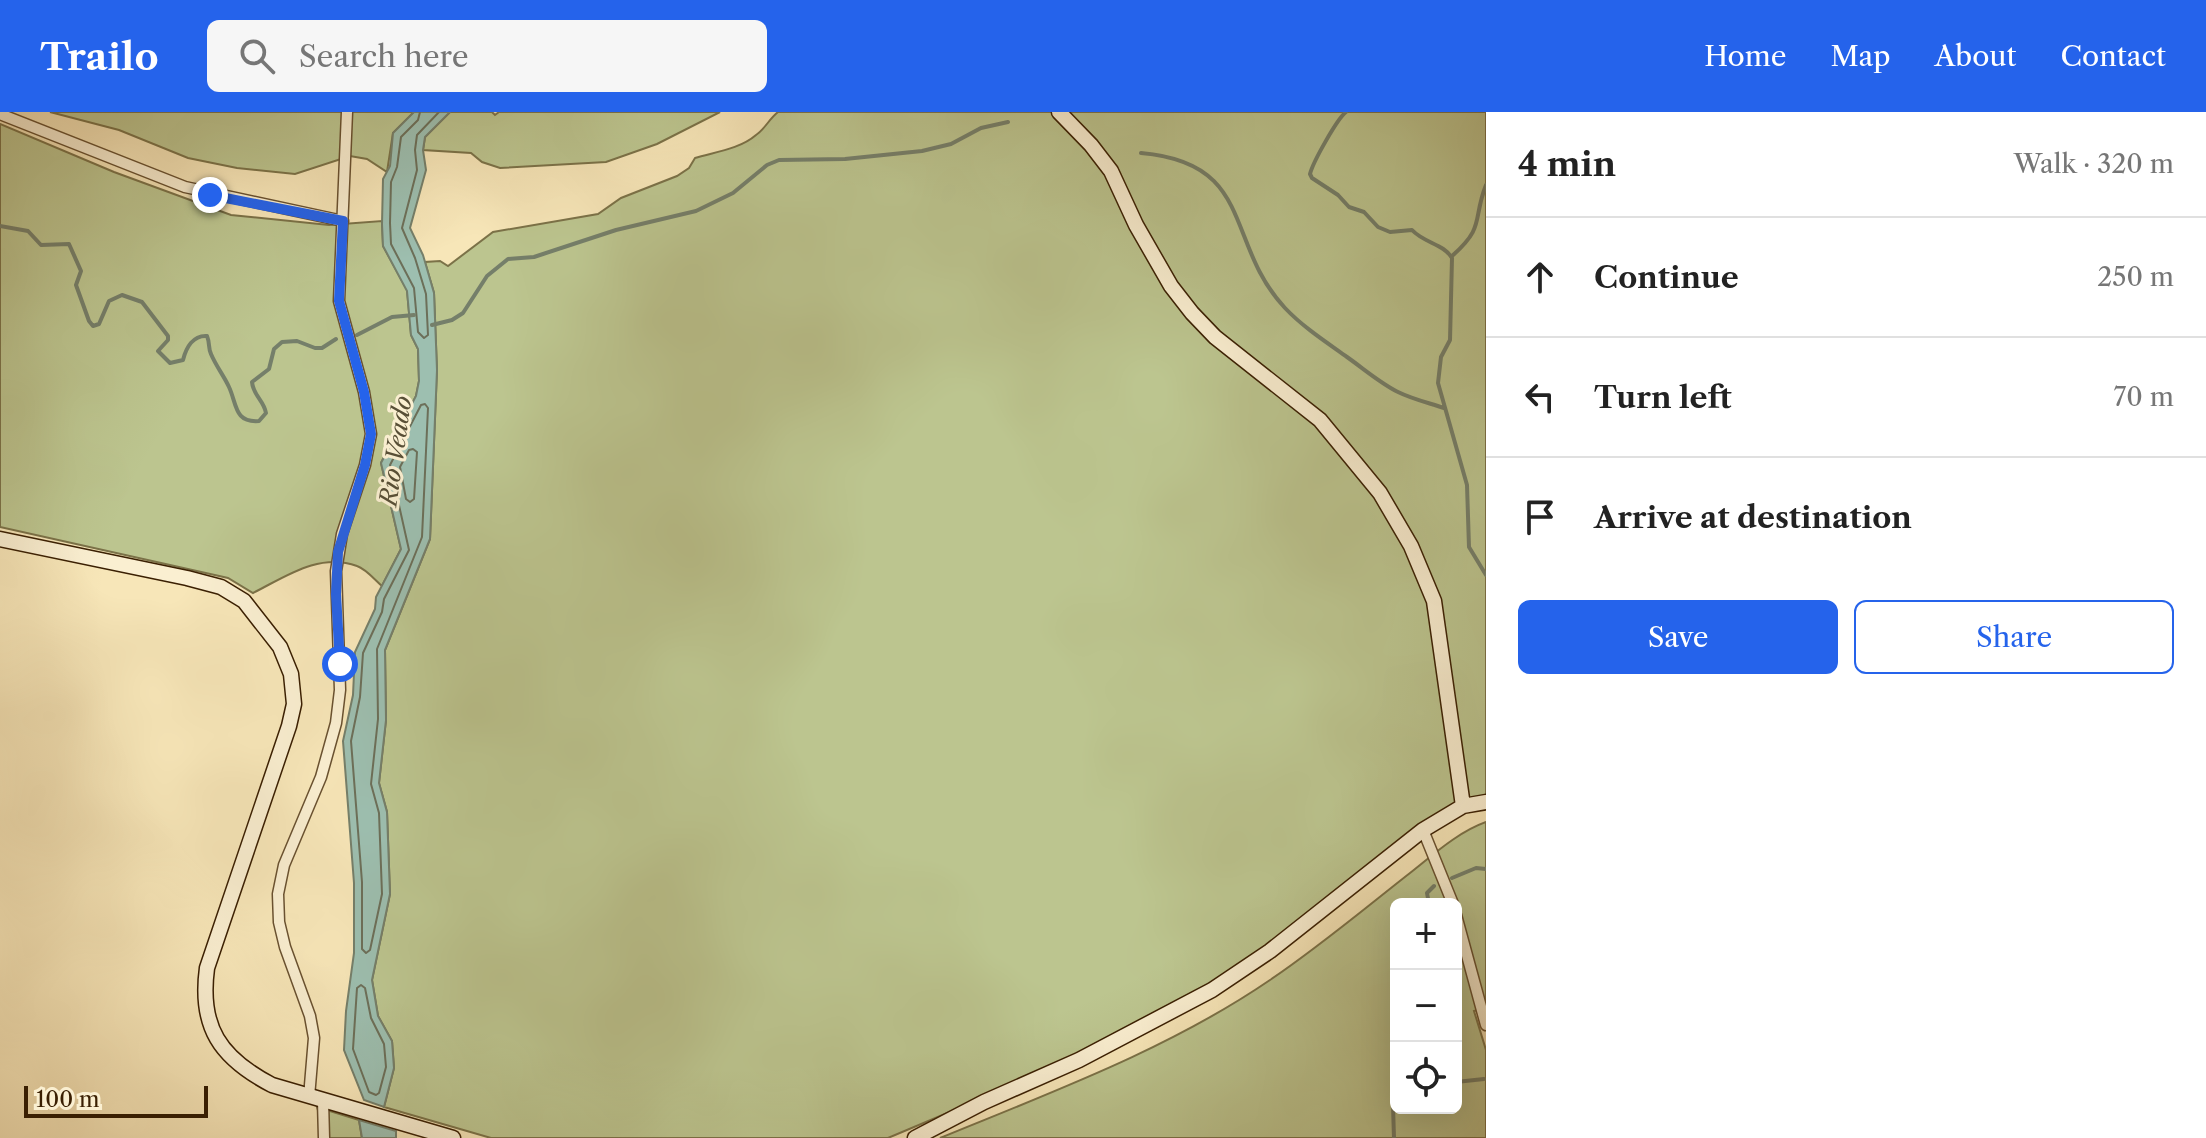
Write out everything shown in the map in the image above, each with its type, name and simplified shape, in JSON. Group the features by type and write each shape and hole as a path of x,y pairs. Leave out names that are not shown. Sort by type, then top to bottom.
{"main road":[{"path":"1059,112 1111,171 1136,225 1171,286 1192,313 1215,337 1320,420 1380,493 1411,546 1434,601 1463,806"},
{"path":"0,539 221,587 244,601 280,647 291,674 294,704 207,968 204,993 207,1017 234,1060 272,1085 453,1138"},
{"path":"915,1138 984,1102 1079,1060 1212,990 1270,951 1423,830 1463,806 1486,802"}],"street":[{"path":"324,1138 316,1099 314,1038 310,1016 285,947 279,922 278,894 284,865 321,777 336,723 340,690 336,594 338,552 365,465 371,434 364,392 339,301 347,112"},
{"path":"0,114 185,187 343,221"},
{"path":"1423,830 1451,898"},
{"path":"1462,937 1486,1025"}],"green space":[{"path":"50,112 414,112 393,133 387,172 367,159 350,156 295,174 237,168 188,158 119,130"},
{"path":"450,112 492,112 495,115 499,112 720,112 657,144 606,162 500,168 482,162 471,153 423,150 425,137"},
{"path":"778,112 1486,112 1486,803 1472,807 1441,825 1217,990 888,1138 491,1138 384,1107 394,1068 392,1041 378,1016 372,980 390,894 387,812 379,783 386,720 385,650 430,539 437,370 434,293 425,262 440,261 448,266 493,232 598,214 621,198 677,176 689,168 695,158 750,140"},
{"path":"0,124 114,172 231,215 329,225 382,221 383,246 407,290 411,335 418,349 419,381 416,396 381,463 401,549 382,586 360,567 329,562 303,568 253,593 228,578 0,527"},
{"path":"1486,822 1486,1008 1474,1011 1486,1050 1486,1138 940,1138 1109,1068 1231,1005 1306,954 1446,844"},
{"path":"317,1107 359,1120 362,1138 326,1138"}],"water":[{"name":"Rio Veado","path":"414,112 450,112 425,137 426,170 410,228 423,255 434,293 437,370 430,539 385,650 386,720 379,783 387,812 390,894 372,980 378,1016 392,1041 394,1068 384,1107 364,1100 344,1050 354,953 354,883 343,741 353,695 355,652 375,609 376,597 401,549 381,463 416,396 418,349 411,335 407,291 383,246 383,179 390,166 393,133"},
{"path":"359,1120 396,1131 396,1138 362,1138"}],"waterway":[{"path":"1346,112 1320,151 1310,174 1312,178 1338,195 1349,207 1364,212 1378,227 1390,232 1412,230 1452,258 1450,340 1441,357 1438,383 1467,485 1469,547 1486,575"},
{"path":"432,325 452,320 463,313 487,276 508,259 534,257 616,230 696,211 733,193 767,165 779,160 845,159 922,151 951,144 981,128 1008,122"},
{"path":"1141,153 1178,160 1203,172 1221,189 1266,283 1299,322 1391,388 1444,408"},
{"path":"1452,256 1474,230 1486,185"},
{"path":"0,226 28,231 41,245 69,244 81,271 76,285 93,326 99,324 109,301 122,295 142,302 168,336 158,351 170,363 183,360 191,343 207,336 210,352 238,411 245,419 259,421 266,413 252,382 269,369 274,349 282,342 297,341 322,348 336,339"},
{"path":"357,335 392,317 414,315"},
{"path":"1452,878 1476,868 1486,869"},
{"path":"1428,898 1427,893 1434,886"},
{"path":"1462,1081 1484,1079"},
{"path":"1393,1114 1394,1138"}],"route":[{"path":"210,195 343,221 339,301 364,392 371,434 365,465 338,552 336,594 340,664"}]}
